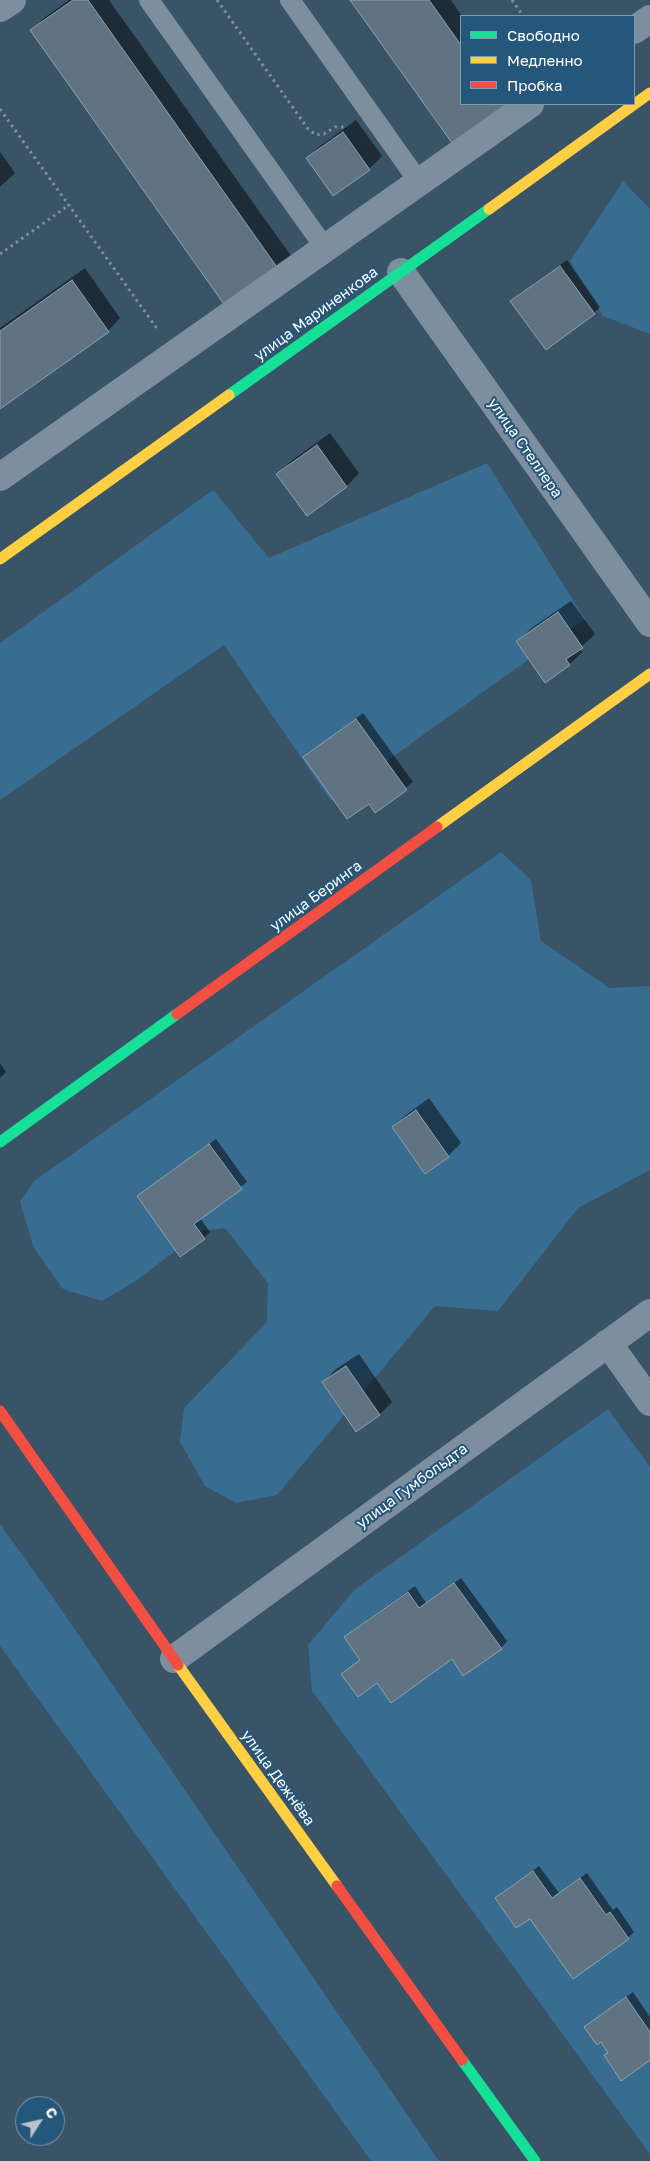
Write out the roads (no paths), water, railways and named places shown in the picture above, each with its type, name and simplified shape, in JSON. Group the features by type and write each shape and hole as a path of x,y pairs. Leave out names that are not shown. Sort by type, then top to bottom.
{"street":[{"path":"0,8 12,0"},
{"path":"635,29 650,19"},
{"name":"улица Мариненкова","path":"635,104 650,93"},
{"path":"0,476 529,105"},
{"name":"улица Мариненкова","path":"0,559 633,105"},
{"name":"улица Стеллера","path":"401,272 650,623"},
{"name":"улица Беринга","path":"0,1142 650,674"},
{"name":"улица Гумбольдта","path":"174,1659 650,1313"},
{"path":"608,1343 650,1402"},
{"name":"улица Дежнёва","path":"0,1411 174,1659 534,2161"}],"lane":[{"path":"149,0 325,248"},
{"path":"290,0 419,182"}]}
